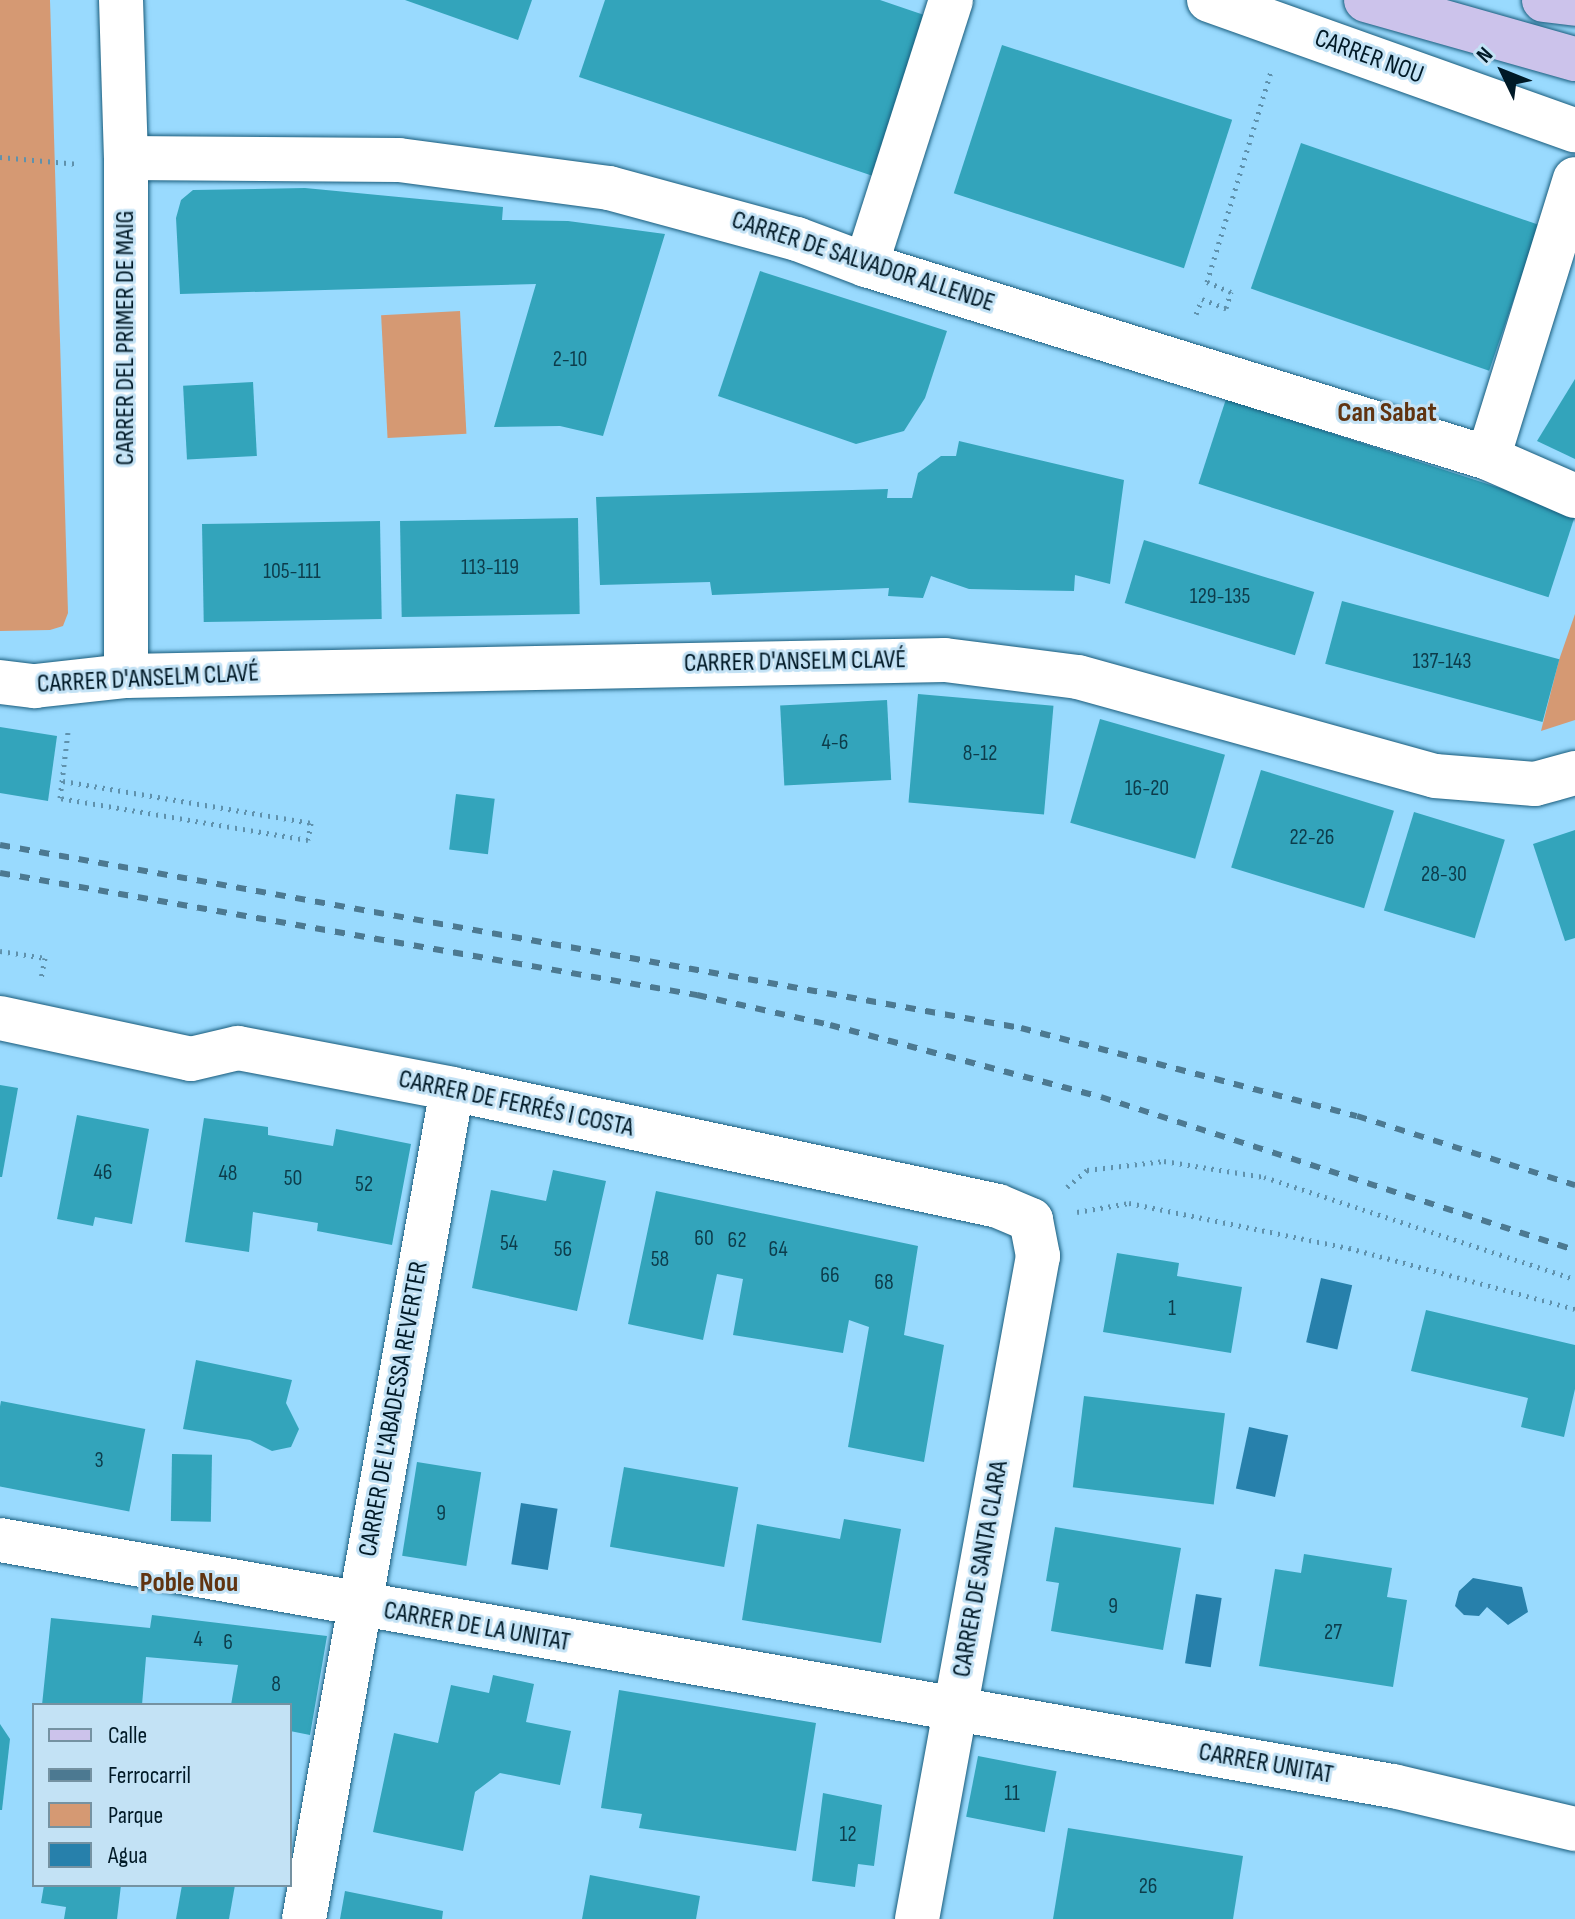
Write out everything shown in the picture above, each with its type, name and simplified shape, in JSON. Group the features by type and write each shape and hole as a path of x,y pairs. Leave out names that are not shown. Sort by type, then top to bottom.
{"main road":[{"path":"1366,0 1575,59"},
{"path":"1544,0 1575,4"}],"street":[{"name":"CARRER DEL PRIMER DE MAIG","path":"121,0 126,158 126,676"},
{"path":"866,265 951,0"},
{"name":"CARRER NOU","path":"1209,0 1575,130"},
{"name":"CARRER DE SALVADOR ALLENDE","path":"126,158 399,160 517,173 702,212 1488,458 1575,496"},
{"path":"1488,458 1575,179"},
{"name":"CARRER D'ANSELM CLAVÉ","path":"0,682 35,686 126,676 945,660 1078,677 1435,776 1535,784 1575,773"},
{"name":"CARRER DE FERRÉS I COSTA","path":"0,1018 191,1059 238,1048 452,1089 998,1206 1031,1220"},
{"name":"CARRER DE L'ABADESSA REVERTER","path":"304,1919 452,1089"},
{"name":"CARRER DE SANTA CLARA","path":"917,1919 1038,1256 1031,1220"},
{"name":"CARRER DE LA UNITAT","path":"0,1540 956,1709"},
{"name":"CARRER UNITAT","path":"956,1709 1393,1786 1575,1829"}],"path":[{"path":"1196,314 1202,299 1226,308 1231,292 1207,282 1285,26"},
{"path":"0,157 89,165 126,158"},
{"path":"63,781 311,823 308,840 60,798 63,781"},
{"path":"0,951 45,958"},
{"path":"1031,1220 1087,1170 1164,1161 1264,1177 1575,1279"},
{"path":"1031,1220 1129,1203 1349,1248 1575,1309"}],"green space":[{"path":"0,0 50,0 68,613 63,626 50,630 0,631"},
{"path":"460,311 466,434 388,438 381,315"},
{"path":"1575,614 1575,720 1541,731 1559,660"}],"water":[{"path":"1321,1278 1352,1285 1337,1350 1306,1342"},
{"path":"1249,1427 1288,1435 1275,1497 1236,1489"},
{"path":"521,1503 558,1509 548,1570 511,1564"},
{"path":"1473,1578 1522,1587 1528,1612 1508,1625 1487,1607 1479,1616 1464,1615 1455,1606 1459,1591"},
{"path":"1196,1594 1222,1598 1211,1667 1185,1663"}],"building":[{"path":"405,0 532,0 518,40"},
{"path":"605,0 880,0 927,16 873,176 579,77"},
{"path":"1002,45 1232,120 1184,268 954,193"},
{"path":"1301,143 1539,225 1489,371 1251,289"},
{"path":"305,188 503,207 502,220 568,221 665,234 603,436 560,426 494,427 536,284 180,294 176,218 181,200 193,190"},
{"path":"760,271 947,331 925,398 904,431 856,444 718,396"},
{"path":"1575,379 1575,459 1537,441"},
{"path":"253,382 257,456 187,460 183,386"},
{"path":"1226,399 1575,512 1548,597 1198,484"},
{"path":"959,441 1124,480 1110,584 1075,575 1074,591 969,589 931,576 923,598 888,596 889,588 712,595 710,582 600,585 596,497 888,489 887,498 912,498 918,473 941,456 956,456"},
{"path":"578,518 580,614 402,617 400,521"},
{"path":"380,521 382,619 204,622 202,524"},
{"path":"1144,540 1314,592 1295,655 1125,603"},
{"path":"1342,601 1559,659 1543,722 1325,664"},
{"path":"918,694 1053,706 1044,814 909,803"},
{"path":"887,700 891,780 784,785 780,706"},
{"path":"1100,719 1225,755 1195,859 1070,823"},
{"path":"0,727 57,736 48,801 0,793"},
{"path":"1261,770 1394,811 1364,908 1231,868"},
{"path":"456,794 495,799 488,854 449,850"},
{"path":"1414,812 1505,840 1475,938 1384,910"},
{"path":"1575,830 1575,938 1565,941 1533,844"},
{"path":"0,1085 18,1088 2,1177 0,1177"},
{"path":"77,1115 149,1129 132,1224 95,1217 93,1226 57,1219"},
{"path":"204,1118 268,1127 268,1135 333,1146 336,1129 411,1144 392,1245 317,1231 318,1223 253,1212 249,1252 185,1242"},
{"path":"553,1170 606,1181 577,1311 472,1288 491,1190 546,1201"},
{"path":"656,1191 918,1246 904,1335 944,1345 924,1462 848,1447 869,1327 849,1320 843,1353 733,1335 743,1279 717,1274 703,1340 628,1324"},
{"path":"1117,1253 1179,1263 1177,1276 1242,1287 1231,1353 1103,1332"},
{"path":"1426,1310 1575,1345 1575,1389 1564,1437 1521,1427 1528,1398 1411,1371"},
{"path":"196,1360 292,1380 286,1403 299,1429 291,1447 272,1451 250,1440 183,1429"},
{"path":"1084,1396 1225,1413 1214,1505 1073,1487"},
{"path":"1,1401 145,1429 129,1512 0,1486"},
{"path":"172,1454 212,1455 211,1522 171,1521"},
{"path":"417,1462 481,1472 466,1566 402,1556"},
{"path":"624,1467 738,1487 724,1567 610,1547"},
{"path":"844,1519 901,1529 881,1643 742,1620 757,1524 840,1539"},
{"path":"1055,1527 1181,1548 1163,1650 1051,1631 1059,1583 1046,1581"},
{"path":"1304,1554 1392,1568 1387,1597 1407,1600 1393,1687 1259,1666 1275,1569 1301,1573"},
{"path":"152,1615 327,1636 310,1735 292,1731 292,1703 231,1703 238,1665 146,1657 142,1703 42,1703 51,1618 150,1628"},
{"path":"493,1675 534,1684 526,1722 571,1731 560,1785 500,1773 475,1792 463,1851 373,1832 394,1733 438,1743 451,1685 489,1693"},
{"path":"619,1690 816,1723 796,1851 639,1828 642,1814 601,1808"},
{"path":"0,1724 10,1739 2,1810 0,1810"},
{"path":"978,1756 1057,1771 1045,1832 966,1817"},
{"path":"823,1793 882,1805 874,1866 858,1864 855,1887 812,1881"},
{"path":"1068,1828 1243,1856 1233,1919 1053,1919"},
{"path":"590,1875 700,1896 696,1919 582,1919"},
{"path":"44,1887 121,1887 117,1919 64,1919 66,1907 41,1903"},
{"path":"182,1887 235,1887 229,1919 176,1919"},
{"path":"345,1891 443,1911 442,1919 340,1919"}],"railway":[{"path":"0,845 1021,1028 1357,1116 1575,1185"},
{"path":"0,873 697,995 830,1025 1101,1097 1575,1250"}],"district":[{"name":"Can Sabat","path":"1387,413"},
{"name":"Poble Nou","path":"189,1583"}]}
